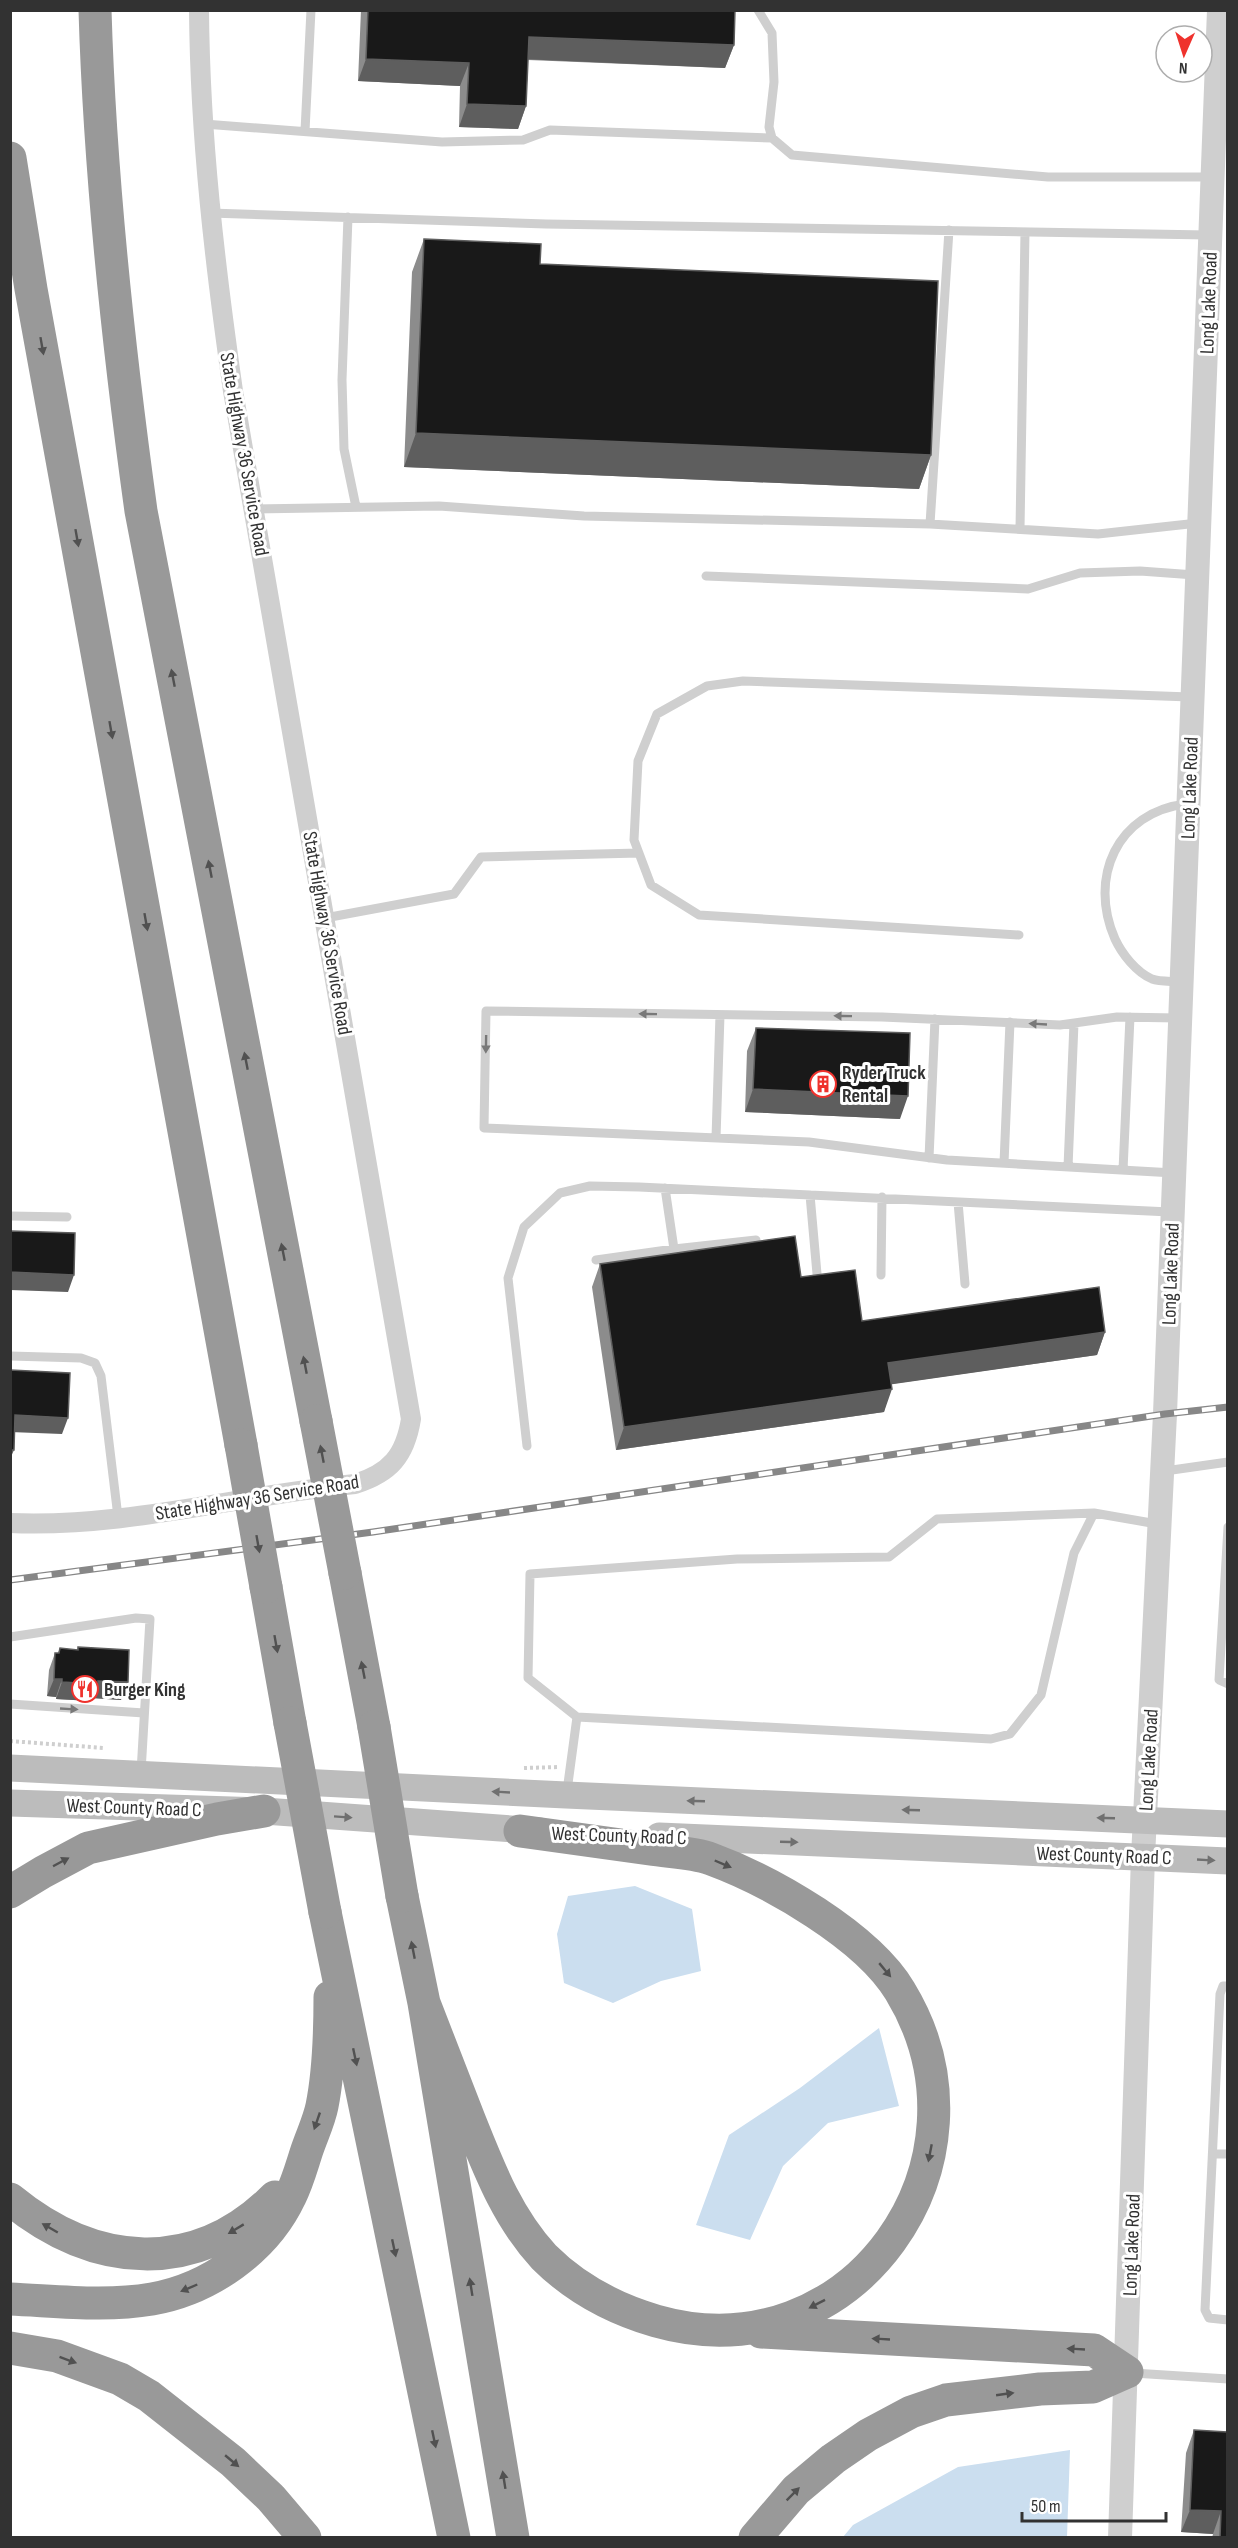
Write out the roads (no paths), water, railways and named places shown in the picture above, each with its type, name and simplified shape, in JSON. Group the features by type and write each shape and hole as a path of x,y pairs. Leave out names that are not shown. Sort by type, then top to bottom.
{"highway":[{"path":"95,10 107,226 121,369 141,511 374,1727 402,1896 424,2004 513,2538"},
{"path":"10,158 31,289 290,1723 328,1925 454,2538"},
{"path":"10,193 31,289"},
{"path":"10,1892 88,1848 217,1819 264,1811"},
{"path":"520,1831 707,1857 751,1876 795,1900 834,1926 881,1965 899,1989 915,2019 927,2050 933,2082 934,2121 931,2153 921,2186 907,2217 888,2246 868,2268 844,2288 819,2304 790,2316 751,2327 712,2330"},
{"path":"10,2300 122,2302 152,2299 182,2292 210,2279 235,2263 256,2245 290,2199 322,2107 330,2013 328,1925"},
{"path":"424,2004 505,2205 524,2234 539,2251 573,2282 602,2300 633,2314 670,2325 712,2330 1094,2350 1127,2372"},
{"path":"10,2199 41,2222 84,2244 133,2253 176,2251 212,2241 245,2223 280,2192 305,2157"},
{"path":"10,2348 57,2356 120,2379 149,2396 233,2462 271,2498 305,2538"},
{"path":"755,2538 796,2490 833,2458 868,2435 911,2412 946,2400 1040,2389 1092,2387 1127,2372"}],"main road":[{"name":"West County Road C","path":"10,1768 1227,1824"},
{"name":"West County Road C","path":"13,1804 264,1811 520,1831 1227,1861"}],"street":[{"name":"State Highway 36 Service Road","path":"10,1523 48,1524 192,1509 354,1484 372,1478 387,1468 399,1455 408,1437 411,1419 231,380 210,213 202,124 199,10"},
{"name":"Long Lake Road","path":"1120,2538 1143,1857 1173,1212 1219,10"}],"lane":[{"path":"305,130 311,10"},
{"path":"758,10 772,33 774,82 769,127 772,138 792,155 1048,177 1213,177"},
{"path":"202,124 442,142 523,140 550,130 772,138"},
{"path":"210,213 546,224 1210,236"},
{"path":"348,217 342,392 344,449 356,507"},
{"path":"930,524 949,230"},
{"path":"1020,529 1025,232"},
{"path":"254,509 439,506 584,516 930,524 1098,534 1199,523"},
{"path":"706,576 1028,589 1080,573 1140,571 1197,575"},
{"path":"1019,935 699,915 651,885 634,840 638,761 657,714 707,686 743,681 1193,697"},
{"path":"1182,982 1153,979 1137,968 1119,948 1109,926 1104,904 1106,875 1114,848 1130,829 1152,812 1188,804"},
{"path":"325,918 454,894 481,857 639,853"},
{"path":"1174,1173 929,1158 809,1142 484,1128 486,1011 935,1019 1060,1025 1130,1017 1180,1018"},
{"path":"716,1138 720,1015"},
{"path":"1123,1170 1130,1017"},
{"path":"929,1158 935,1019"},
{"path":"1004,1163 1010,1023"},
{"path":"1068,1167 1074,1023"},
{"path":"527,1446 508,1278 524,1227 560,1193 590,1186 666,1188 1173,1212"},
{"path":"666,1188 674,1249"},
{"path":"810,1195 818,1285"},
{"path":"881,1275 882,1197"},
{"path":"958,1202 965,1284"},
{"path":"10,1216 67,1217"},
{"path":"596,1260 756,1240"},
{"path":"10,1356 81,1358 95,1363 101,1376 118,1517"},
{"path":"1162,1471 1227,1461"},
{"path":"1094,1513 1074,1553 1041,1695 1010,1734 991,1739 577,1718 528,1678 530,1574 737,1559 889,1557 937,1519 1094,1513 1160,1524"},
{"path":"1227,1527 1219,1680 1227,1684"},
{"path":"10,1637 135,1618 150,1618 141,1775"},
{"path":"10,1704 144,1713"},
{"path":"566,1795 577,1718"},
{"path":"1227,1986 1223,1986 1220,1994 1205,2310 1209,2318 1227,2320"},
{"path":"1213,2154 1227,2154"},
{"path":"1127,2372 1227,2379"}],"water":[{"path":"635,1886 692,1909 701,1971 661,1981 613,2003 564,1983 557,1934 568,1896"},
{"path":"879,2028 899,2106 828,2123 783,2166 750,2240 696,2225 729,2135 800,2088"},
{"path":"1070,2450 1067,2537 843,2537 853,2525 958,2467"}],"railway":[{"path":"10,1580 373,1532 1165,1414 1228,1407"}],"place":[{"name":"Ryder Truck Rental","path":"823,1084"},
{"name":"Burger King","path":"85,1689"}]}
